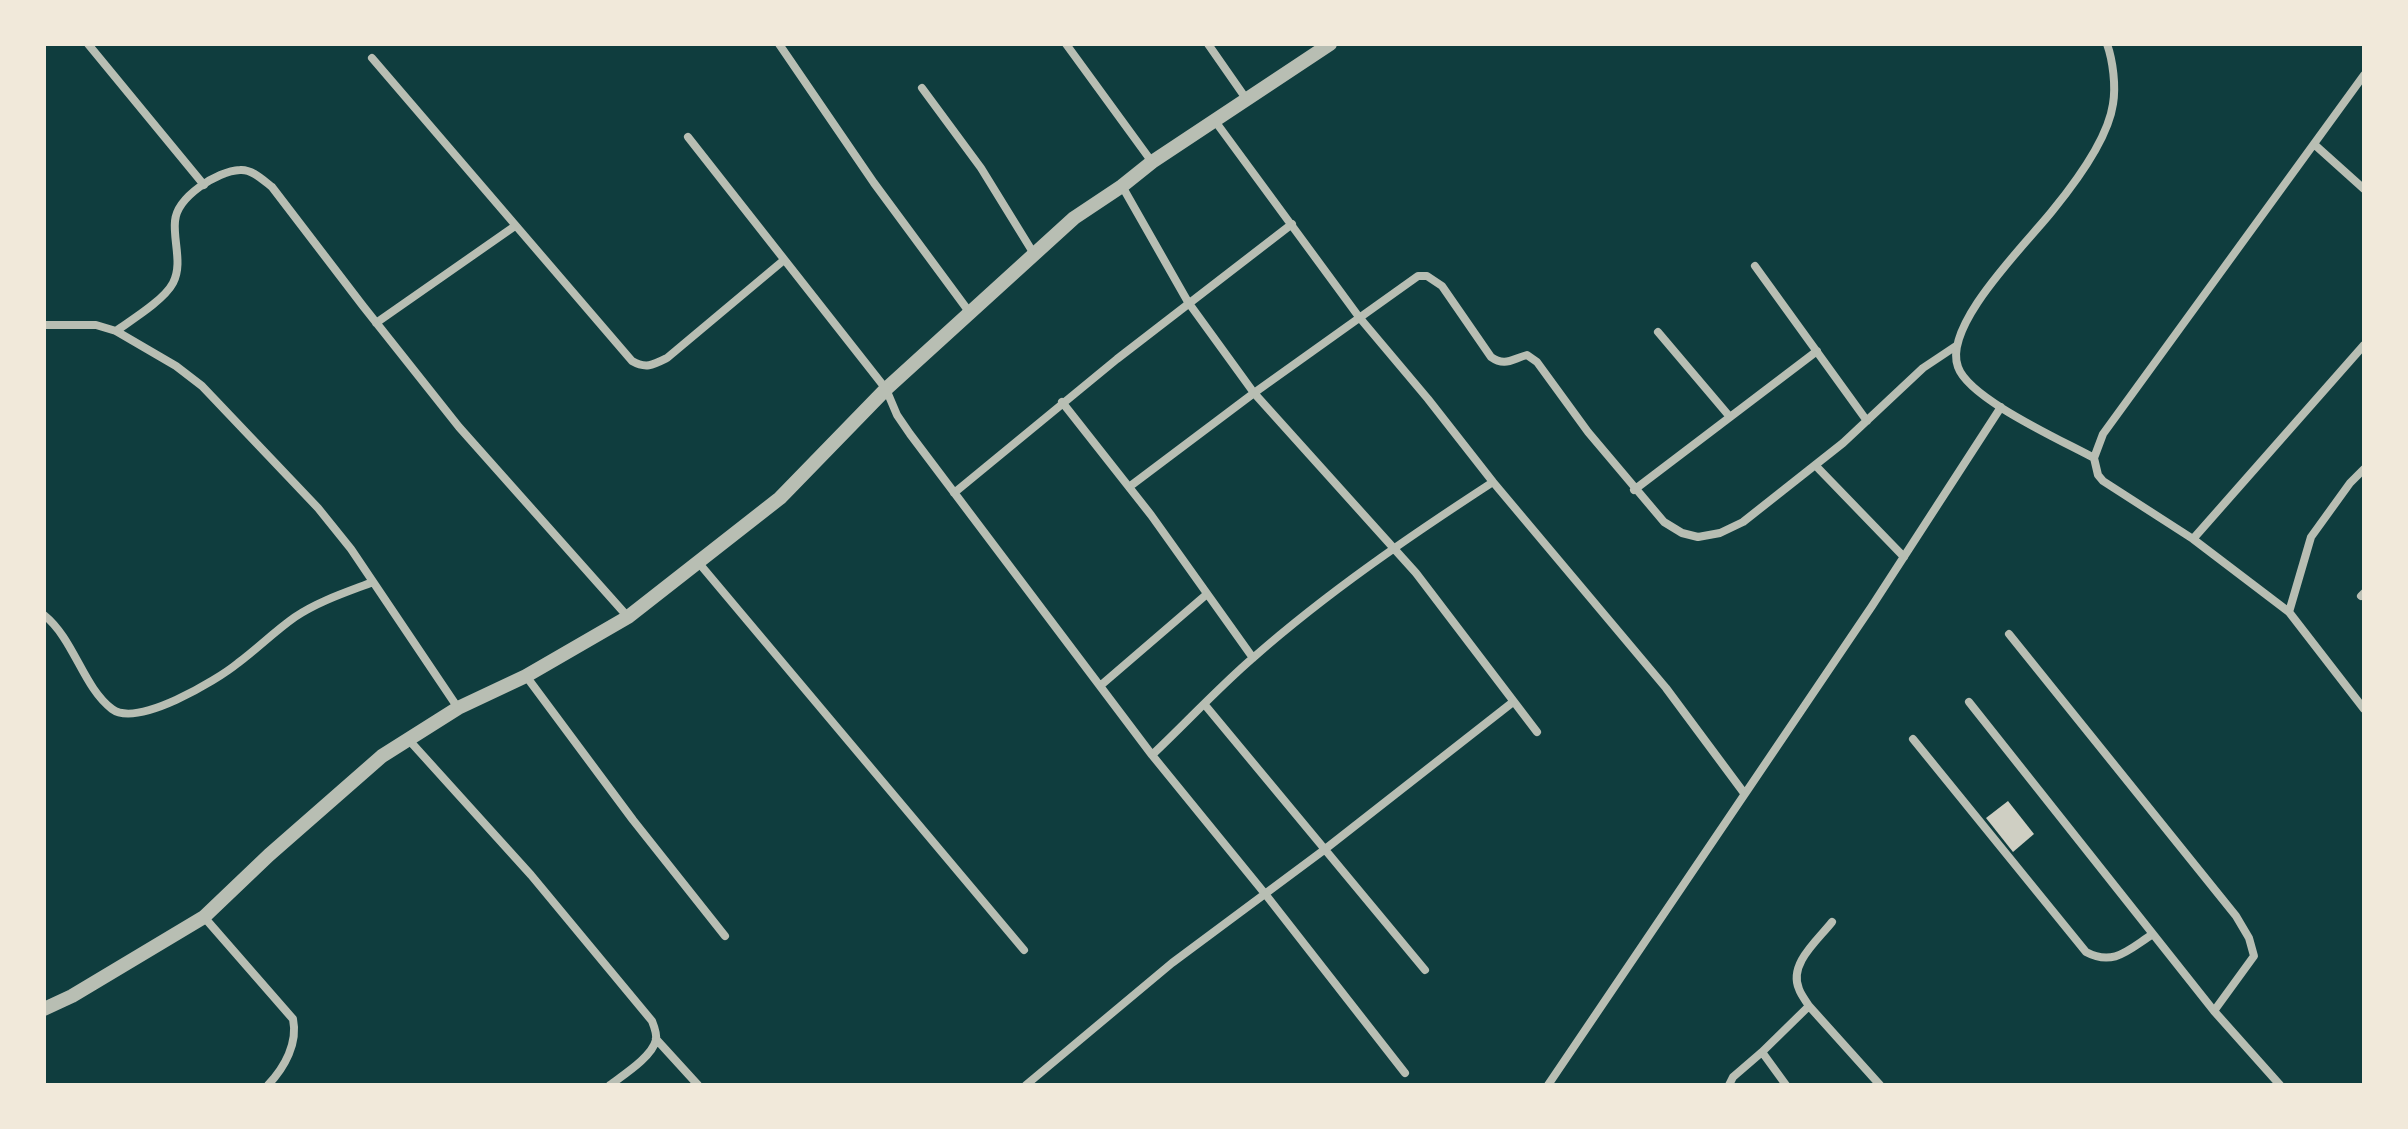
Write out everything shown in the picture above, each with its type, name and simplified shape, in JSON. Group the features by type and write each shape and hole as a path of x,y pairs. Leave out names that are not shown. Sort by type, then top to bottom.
{"street":[{"path":"88,44 204,185"},
{"path":"779,44 874,183 970,313"},
{"path":"1066,44 1152,162"},
{"path":"1208,44 1247,100"},
{"path":"44,1009 72,996 204,917 382,756 458,708 526,676 628,617 780,498 886,389 1074,218 1247,100 1314,49 1330,44"},
{"path":"2094,458 1989,400 1969,384 1958,368 1956,346 1971,312 2004,267 2053,210 2106,129 2114,103 2107,44"},
{"path":"372,58 632,361 641,366 651,366 667,358 784,260"},
{"path":"2364,75 2103,434 2094,458 2098,475 2110,488 2193,539 2289,612 2364,709"},
{"path":"922,88 981,168 1034,254"},
{"path":"1215,121 1359,317 1666,688 1744,793"},
{"path":"688,137 886,389 897,415 1152,755 1405,1073"},
{"path":"2315,145 2364,189"},
{"path":"116,331 167,292 175,281 178,267 175,219 191,193 218,176 242,169 258,175 272,187 459,427 628,617"},
{"path":"1122,186 1188,302 1254,393 1394,547 1537,732"},
{"path":"954,493 1062,402 1292,224"},
{"path":"376,323 515,226"},
{"path":"1755,266 1867,421"},
{"path":"1129,487 1418,276 1427,276 1442,286 1491,357 1503,363 1527,355 1537,362 1634,490 1664,522 1682,533 1698,537 1720,533 1743,522 1816,466 1923,368 1956,346"},
{"path":"44,325 96,325 116,331 176,366 202,386 318,508 351,549 458,708"},
{"path":"1658,332 1730,417"},
{"path":"2193,539 2364,345"},
{"path":"1634,490 1817,351"},
{"path":"1062,402 1129,487 1253,658"},
{"path":"1548,1085 1904,557 2001,407"},
{"path":"1816,466 1904,557"},
{"path":"2289,612 2311,537 2350,483 2364,469"},
{"path":"1152,755 1253,658 1394,547 1493,482"},
{"path":"698,562 1024,950"},
{"path":"44,615 69,644 101,698 119,714 135,715 156,709 206,684 236,665 294,617 330,598 373,582"},
{"path":"1100,686 1207,594"},
{"path":"2009,634 2236,916 2249,938 2254,956 2214,1011"},
{"path":"526,676 633,820 725,936"},
{"path":"1026,1085 1172,963 1266,895 1513,702"},
{"path":"1969,702 2214,1011 2280,1085"},
{"path":"1205,705 1425,970"},
{"path":"408,739 531,875 652,1021 656,1039 698,1085"},
{"path":"1913,739 2086,952 2098,958 2115,958 2153,934"},
{"path":"204,917 293,1019 296,1034 290,1053 268,1085"},
{"path":"1832,922 1806,953 1797,970 1797,987 1809,1006 1880,1085"},
{"path":"1729,1085 1733,1077 1809,1006"},
{"path":"610,1085 637,1064 656,1039"},
{"path":"1762,1052 1786,1085"}],"building":[{"path":"2008,801 2034,834 2013,852 1986,818"}]}
